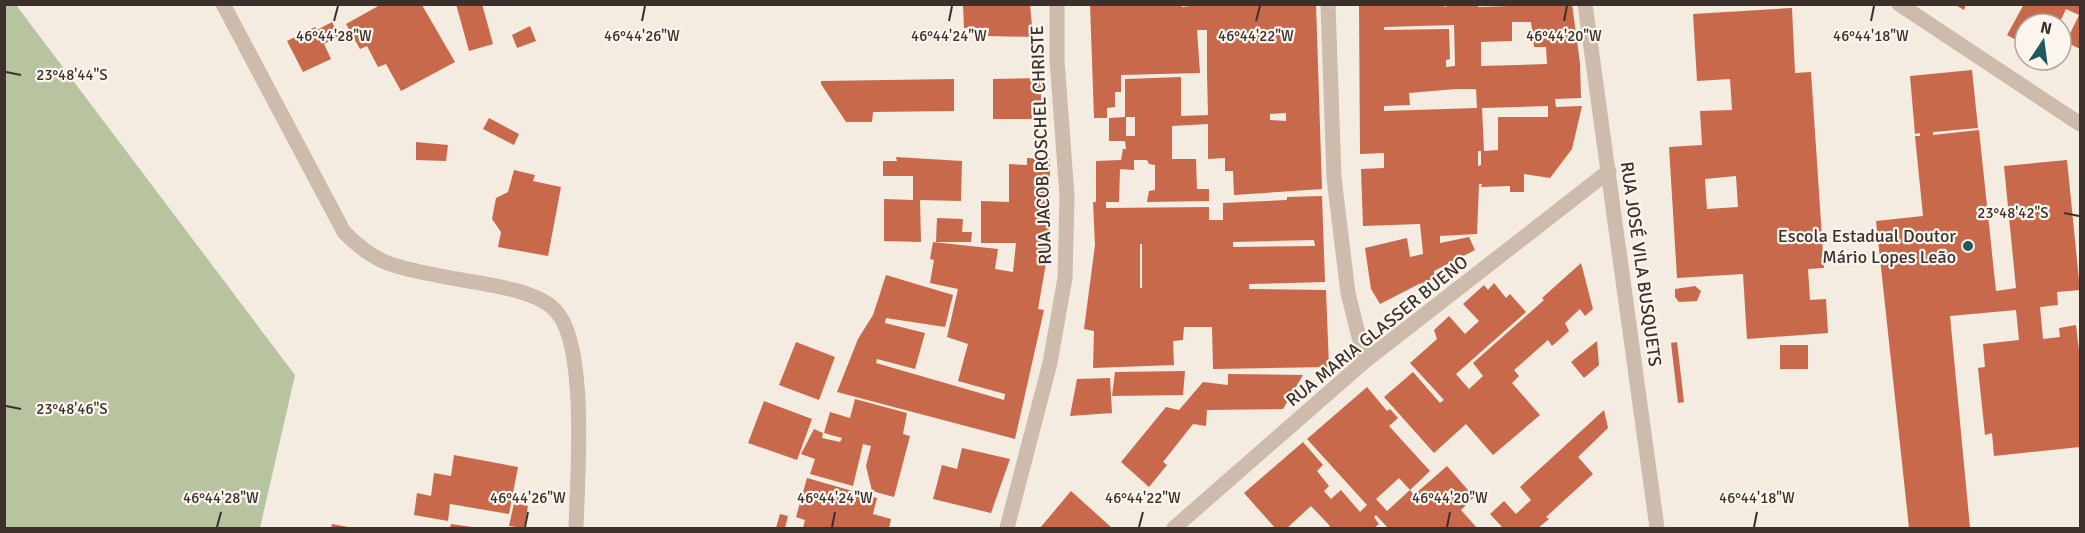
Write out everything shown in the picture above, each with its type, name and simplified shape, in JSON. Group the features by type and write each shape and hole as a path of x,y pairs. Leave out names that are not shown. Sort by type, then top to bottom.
{"street":[{"path":"223,4 344,232 363,252 388,264 531,295 555,309 567,328 576,370 578,428 576,528"},
{"name":"RUA JACOB ROSCHEL CHRISTE","path":"1007,528 1050,363 1065,278 1066,196 1057,60 1056,4"},
{"path":"1328,4 1334,178 1348,293 1365,361"},
{"name":"RUA JOSÉ VILA BUSQUETS","path":"1585,4 1657,528"},
{"path":"1899,4 2080,124"},
{"name":"RUA MARIA GLASSER BUENO","path":"1174,528 1365,361 1609,171"}],"green space":[{"path":"4,5 16,5 295,375 260,528 5,528"}],"building":[{"path":"456,4 482,4 493,44 469,51"},
{"path":"963,4 1030,4 1033,37 988,36 989,28 964,28"},
{"path":"1090,4 1181,4 1182,7 1205,4 1316,4 1322,189 1234,195 1233,171 1225,171 1225,158 1208,159 1208,124 1172,126 1172,159 1196,159 1197,189 1209,189 1209,201 1147,202 1149,191 1155,190 1155,165 1149,164 1147,160 1134,160 1134,170 1120,169 1119,202 1106,202 1106,208 1209,207 1209,220 1223,220 1223,203 1322,196 1325,282 1249,284 1249,289 1326,290 1329,367 1213,369 1212,327 1184,327 1183,340 1173,341 1174,365 1093,368 1094,331 1084,329 1095,245 1093,202 1096,202 1096,161 1121,160 1123,149 1126,149 1125,141 1109,141 1109,118 1125,117 1125,79 1181,77 1181,116 1208,115 1207,30 1197,30 1200,73 1121,75 1121,92 1115,92 1115,107 1107,108 1107,118 1094,118","holes":["1286,113 1286,121 1270,120 1270,114","1126,117 1135,117 1135,136 1126,136","1314,240 1315,246 1233,247 1233,242","1140,244 1142,244 1142,288 1140,288"]},
{"path":"1359,4 1444,4 1444,7 1454,4 1478,4 1478,7 1572,4 1580,63 1581,98 1555,99 1556,107 1582,106 1572,149 1550,178 1524,174 1524,192 1510,192 1510,186 1481,187 1482,184 1479,184 1477,234 1440,236 1440,243 1469,237 1475,250 1434,271 1435,279 1419,284 1380,304 1371,289 1365,248 1407,238 1410,257 1423,254 1420,224 1363,226 1361,169 1384,168 1384,153 1360,154","holes":["1512,22 1531,22 1534,47 1546,47 1547,64 1481,66 1481,42 1512,41","1454,25 1455,66 1446,67 1446,60 1450,59 1449,29 1384,30 1384,27","1476,89 1477,108 1384,111 1384,106 1410,105 1409,93","1548,106 1548,117 1498,117 1498,150 1484,151 1482,108","1478,151 1481,151 1481,165 1478,166"]},
{"path":"1954,4 1966,4 1964,10"},
{"path":"2024,4 2080,4 2080,49 2073,46 2073,27 2079,15 2066,9 2065,12 2020,12"},
{"path":"380,5 422,5 455,62 401,91 386,64 378,67 367,46 360,49 346,24"},
{"path":"1792,8 1795,73 1811,72 1824,268 1808,269 1810,300 1826,299 1828,333 1747,339 1743,274 1677,278 1669,147 1702,145 1700,111 1732,110 1730,79 1697,81 1693,14","holes":["1736,176 1738,207 1707,209 1705,179"]},
{"path":"332,22 339,36 324,44 331,59 303,72 287,41 315,27 317,30"},
{"path":"2013,24 2013,38 2007,35"},
{"path":"530,26 536,41 517,48 512,35"},
{"path":"1972,70 1978,128 1933,132 1933,135 1979,130 1996,291 2016,288 2004,166 2067,160 2080,290 2057,292 2058,305 2040,307 2043,339 2060,337 2059,328 2076,325 2080,359 2080,447 1994,456 1992,433 1985,435 1978,368 1985,367 1983,344 2019,340 2016,310 1950,316 1970,528 1909,528 1876,221 1923,216 1915,136 1920,136 1920,133 1915,134 1910,76"},
{"path":"1041,78 1041,119 993,119 993,79"},
{"path":"954,79 954,111 873,112 872,122 846,122 821,84 821,81"},
{"path":"489,118 519,134 514,145 483,129"},
{"path":"416,142 448,145 446,161 416,160"},
{"path":"896,157 962,161 961,201 920,200 921,242 884,241 884,199 913,200 913,176 883,176 883,161 897,161"},
{"path":"1027,158 1050,159 1050,240 1038,309 1044,310 1015,439 837,392 858,339 873,315 886,275 953,295 945,327 886,318 885,323 925,333 915,369 877,359 876,363 1004,400 1005,394 958,381 968,344 947,337 958,289 930,283 934,260 930,259 933,242 998,249 995,269 1013,272 1016,243 981,243 981,201 1009,202 1009,164 1027,165"},
{"path":"514,170 535,175 533,181 561,187 548,256 498,247 501,232 492,219 496,198 508,192"},
{"path":"937,218 963,219 962,232 972,232 971,242 936,242"},
{"path":"1581,263 1593,309 1585,316 1580,309 1565,323 1569,331 1552,346 1548,340 1514,370 1519,376 1512,383 1540,415 1493,455 1466,424 1434,453 1384,397 1413,372 1440,403 1444,400 1410,363 1437,339 1434,330 1449,316 1465,334 1479,321 1463,304 1484,285 1488,290 1494,283 1506,298 1510,294 1526,312 1456,374 1469,389 1483,376 1473,363 1544,300 1542,298"},
{"path":"1695,286 1701,291 1697,301 1679,302 1675,297 1675,289"},
{"path":"1597,341 1599,365 1584,378 1571,362"},
{"path":"796,342 835,357 819,400 779,385"},
{"path":"1677,342 1684,402 1678,403 1671,343"},
{"path":"1780,345 1808,345 1808,369 1780,369"},
{"path":"1185,371 1183,395 1112,396 1115,372"},
{"path":"1228,374 1303,375 1283,409 1207,410 1206,426 1193,424 1163,462 1167,465 1149,487 1121,462 1166,407 1179,410 1203,382 1228,385"},
{"path":"1110,378 1112,413 1070,416 1077,379"},
{"path":"1367,387 1387,411 1390,409 1398,418 1389,426 1430,471 1410,490 1414,495 1447,466 1474,497 1461,510 1477,528 1388,528 1376,515 1374,517 1379,524 1374,528 1328,528 1330,526 1311,506 1287,528 1275,528 1244,493 1303,442 1323,465 1317,471 1329,486 1324,491 1331,499 1341,490 1360,512 1367,505 1307,439","holes":["1399,478 1410,490 1387,511 1376,499"]},
{"path":"855,399 907,413 903,434 910,436 894,497 872,491 866,466 871,446 863,444 853,486 810,474 815,459 801,454 814,429 823,433 822,438 840,442 842,438 824,433 830,412 850,418"},
{"path":"764,401 812,419 797,460 748,443"},
{"path":"1604,410 1608,428 1578,457 1593,474 1546,517 1549,519 1538,528 1503,528 1490,514 1504,501 1516,514 1531,500 1520,487"},
{"path":"962,448 1010,459 991,513 933,499 942,465 957,469"},
{"path":"454,455 518,467 509,514 450,504 448,521 414,515 417,493 431,496 434,473 451,476"},
{"path":"807,478 877,498 873,514 891,519 889,528 803,528 805,520 796,517"},
{"path":"1071,491 1112,528 1040,528"},
{"path":"514,503 528,506 524,528 509,526"},
{"path":"780,514 788,516 785,528 776,528"},
{"path":"332,524 348,527 348,528 331,528"},
{"path":"451,524 472,527 472,528 450,528"}],"place":[{"name":"Escola Estadual Doutor Mário Lopes Leão","path":"1968,246"}]}
